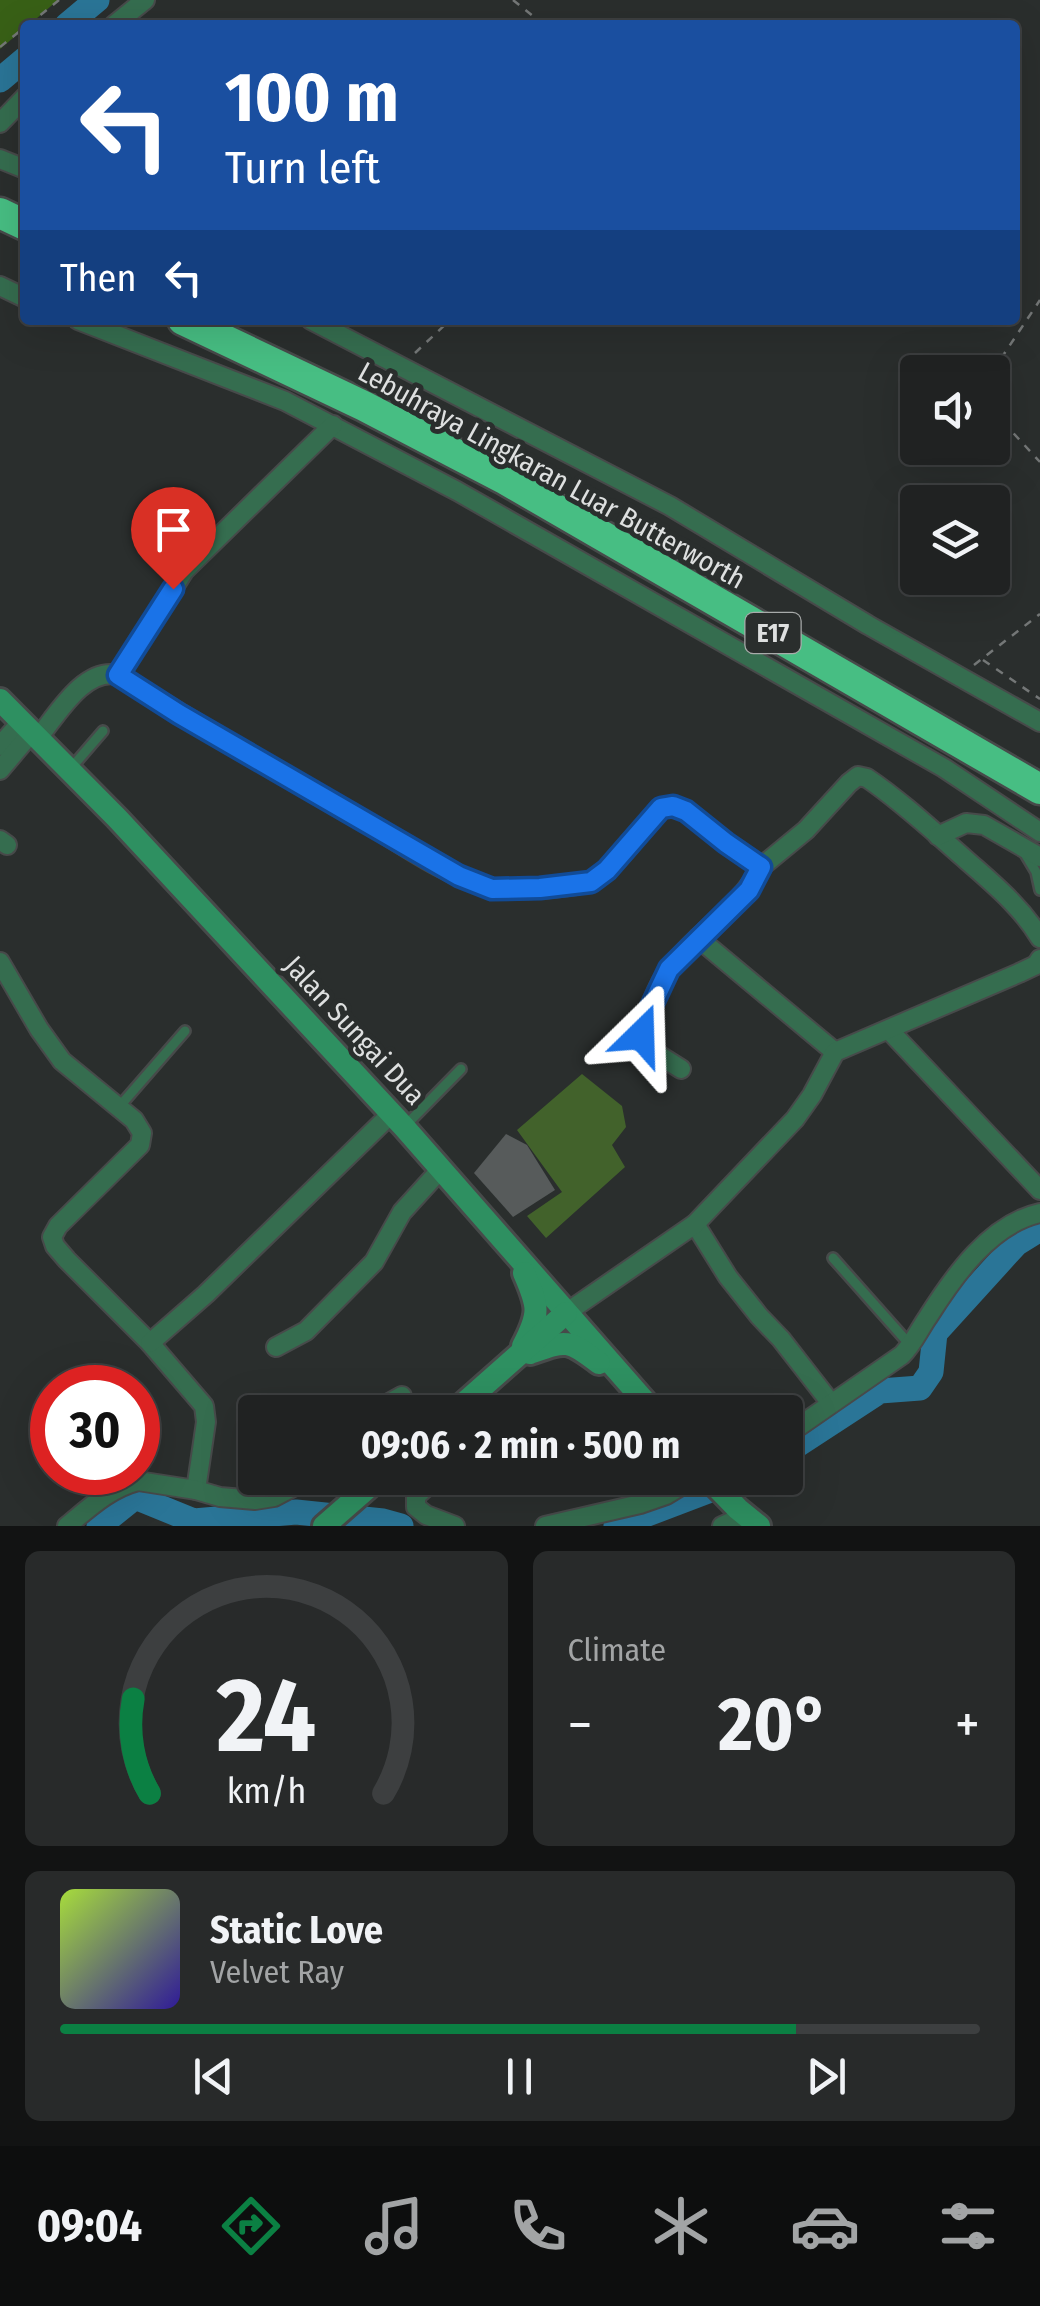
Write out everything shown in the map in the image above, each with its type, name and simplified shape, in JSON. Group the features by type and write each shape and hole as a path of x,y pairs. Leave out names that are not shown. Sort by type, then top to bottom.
{"highway":[{"name":"Lebuhraya Lingkaran Luar Butterworth","path":"194,325 647,538 1040,767"},
{"name":"Lebuhraya Lingkaran Luar Butterworth","path":"236,325 373,391 1040,789"}],"main road":[{"name":"Jalan Sungai Dua","path":"0,700 70,769 398,1120 639,1395"},
{"path":"517,1358 537,1320 534,1297 518,1257"},
{"path":"474,1395 566,1313"},
{"path":"517,1358 562,1342 580,1349 626,1381"},
{"path":"324,1526 358,1495"},
{"path":"722,1495 741,1519"}],"street":[{"path":"120,20 145,0"},
{"path":"0,123 20,103"},
{"path":"91,325 284,401 490,508 944,768 1040,832"},
{"path":"321,325 670,506 1040,722"},
{"path":"118,675 184,572 333,425"},
{"path":"0,770 31,731 92,678 108,672 415,853 492,889 591,882 607,870 661,808 673,806 686,811 761,867"},
{"path":"0,746 31,731"},
{"path":"681,1069 643,1045 641,1035 669,969 749,890 761,867 806,830 858,776 877,784 1038,927"},
{"path":"938,836 966,822 984,824 1040,857"},
{"path":"698,938 836,1052"},
{"path":"566,1313 695,1224 795,1118 836,1052 1020,973 1040,960"},
{"path":"0,962 62,1062 120,1107 142,1134 140,1145 58,1226 52,1237 67,1260 150,1343 204,1406 206,1422 196,1490"},
{"path":"889,1030 1040,1190"},
{"path":"150,1343 398,1120"},
{"path":"276,1347 306,1331 374,1262 402,1212 441,1170"},
{"path":"803,1424 902,1355 968,1263 998,1232 1020,1218 1040,1212"},
{"path":"695,1224 728,1278 830,1402"},
{"path":"67,1526 104,1496 138,1480 220,1497 255,1500 276,1495"},
{"path":"417,1495 416,1506 426,1516 455,1526"},
{"path":"545,1526 663,1495"}],"lane":[{"path":"70,769 103,730"},
{"path":"1022,848 1036,872 1040,890"},
{"path":"120,1107 185,1031"},
{"path":"398,1120 429,1104 461,1069"},
{"path":"833,1258 911,1346"}],"path":[{"path":"34,20 59,0"},
{"path":"513,0 538,20"},
{"path":"0,47 20,31"},
{"path":"1003,355 1040,300"},
{"path":"400,367 445,325"},
{"path":"1010,430 1040,462"},
{"path":"963,680 968,670 1040,614"},
{"path":"982,659 1040,699"}],"green space":[{"path":"0,0 58,0 35,20 20,20 20,32 0,49"},
{"path":"582,1074 622,1106 626,1127 612,1145 625,1167 546,1238 527,1216 562,1192 517,1130"}],"building":[{"path":"506,1134 527,1145 555,1190 513,1217 474,1173"}],"waterway":[{"path":"73,20 97,0"},
{"path":"0,80 20,63"},
{"path":"803,1441 880,1391 920,1388 931,1372 935,1333 1016,1244 1040,1229"},
{"path":"616,1526 697,1495"},
{"path":"99,1526 135,1497 194,1521 296,1512 401,1526"}],"route":[{"path":"173,589 118,675 459,876 492,889 591,882 607,870 661,808 673,806 686,811 761,867 749,890 669,969 641,1035"}]}
